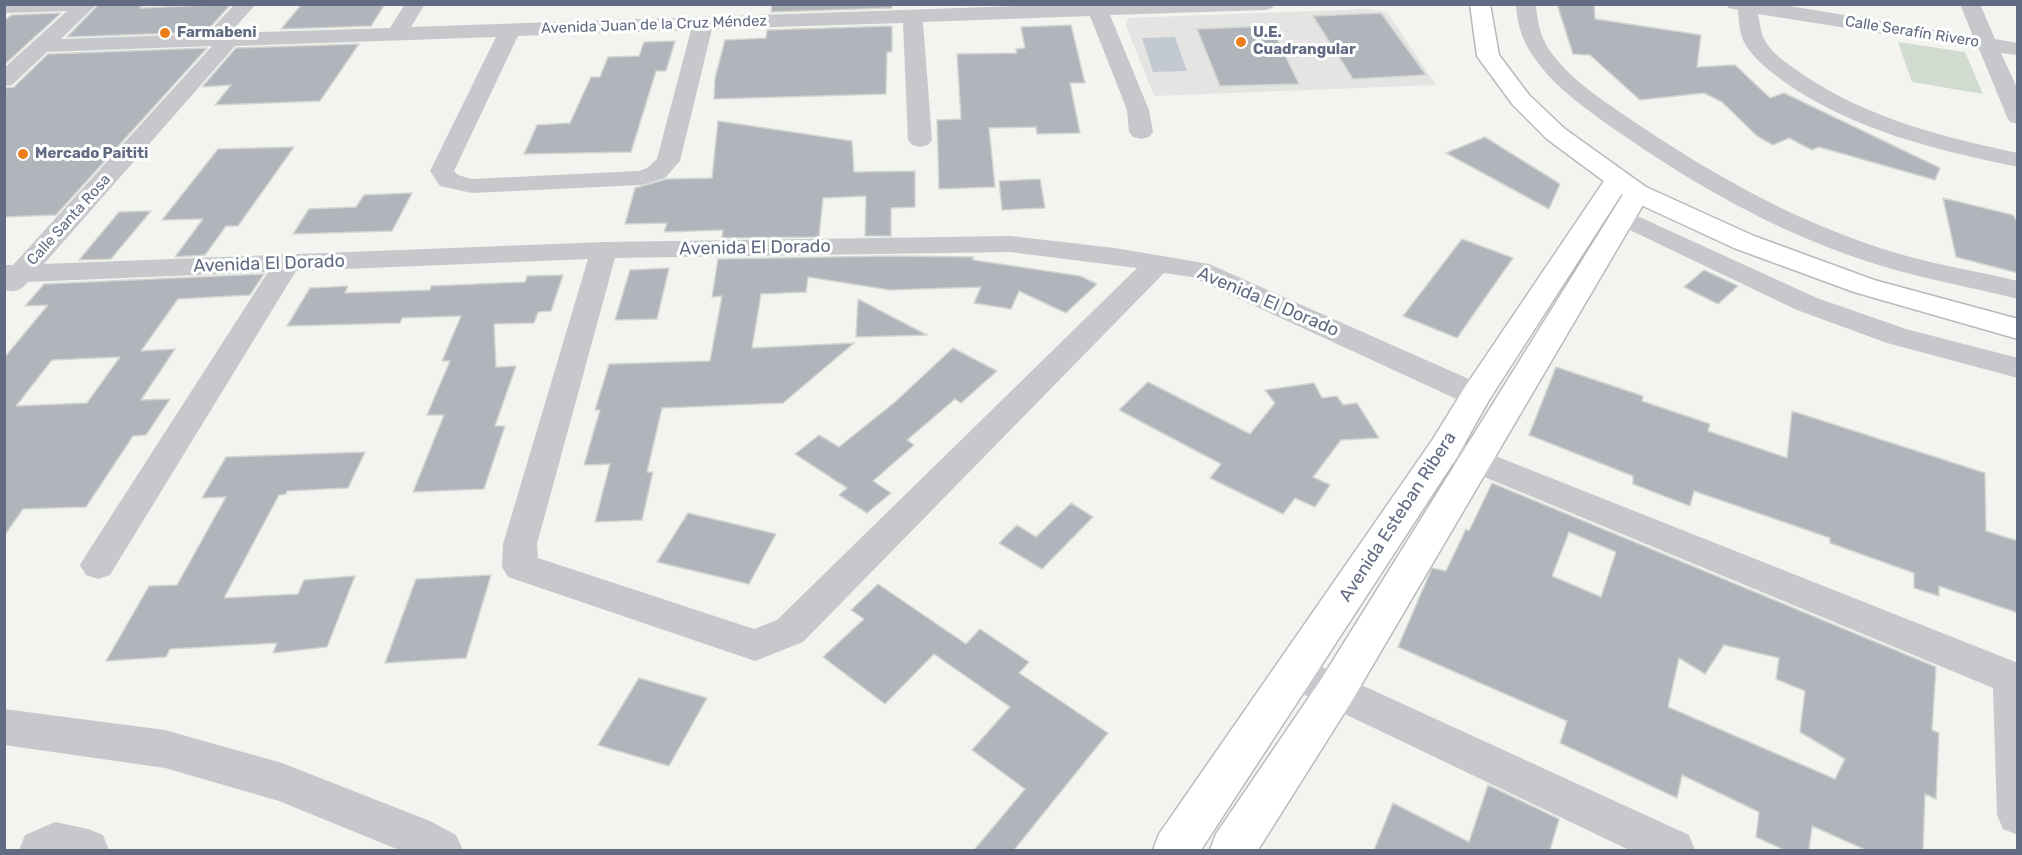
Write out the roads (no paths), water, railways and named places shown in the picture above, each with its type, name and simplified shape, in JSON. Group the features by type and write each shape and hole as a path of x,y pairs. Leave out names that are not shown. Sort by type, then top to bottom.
{"main road":[{"path":"1480,4 1488,56 1521,100 1625,197 1864,286 2018,329"},
{"name":"Avenida Esteban Ribera","path":"1232,850 1336,691 1460,454 1476,395 1625,197"},
{"name":"Avenida Esteban Ribera","path":"1175,850 1296,672 1460,454 1625,197"}],"street":[{"name":"Calle Santa Rosa","path":"10,280 221,40 246,4"},
{"path":"396,34 415,4"},
{"path":"564,28 574,4"},
{"name":"Avenida Juan de la Cruz Méndez","path":"43,46 703,24 747,13 1098,10 1159,6 1265,4"},
{"path":"1526,4 1526,19 1538,48 1561,76 1595,105 1642,138 1731,194 1798,227 1874,255 2018,290"},
{"path":"1970,4 2018,117"},
{"path":"4,7 87,5"},
{"path":"4,80 87,5"},
{"path":"1742,5 1753,38 1768,58 1794,79 1840,108 1909,135 2018,160"},
{"name":"Calle Serafín Rivero","path":"1742,5 2018,49"},
{"path":"1098,10 1138,110 1141,132"},
{"path":"920,140 923,12"},
{"path":"510,30 442,171 449,181 483,186 642,178 656,173 668,161 703,24"},
{"path":"1625,197 1807,304 1897,336 2018,368"},
{"name":"Avenida El Dorado","path":"10,280 287,263 604,250 1010,244 1115,256 1199,270 1476,395"},
{"path":"604,250 520,544 520,567 755,645 790,631 1158,263"},
{"path":"98,565 287,263"},
{"path":"1460,454 2012,678 2018,815"},
{"path":"1296,672 1674,850"},
{"path":"4,727 165,749 282,782 415,836 441,850"},
{"path":"40,850 55,843 88,850"}],"place":[{"name":"Farmabeni","path":"165,33"},
{"name":"U.E. Cuadrangular","path":"1241,42"},
{"name":"Mercado Paititi","path":"23,154"}]}
